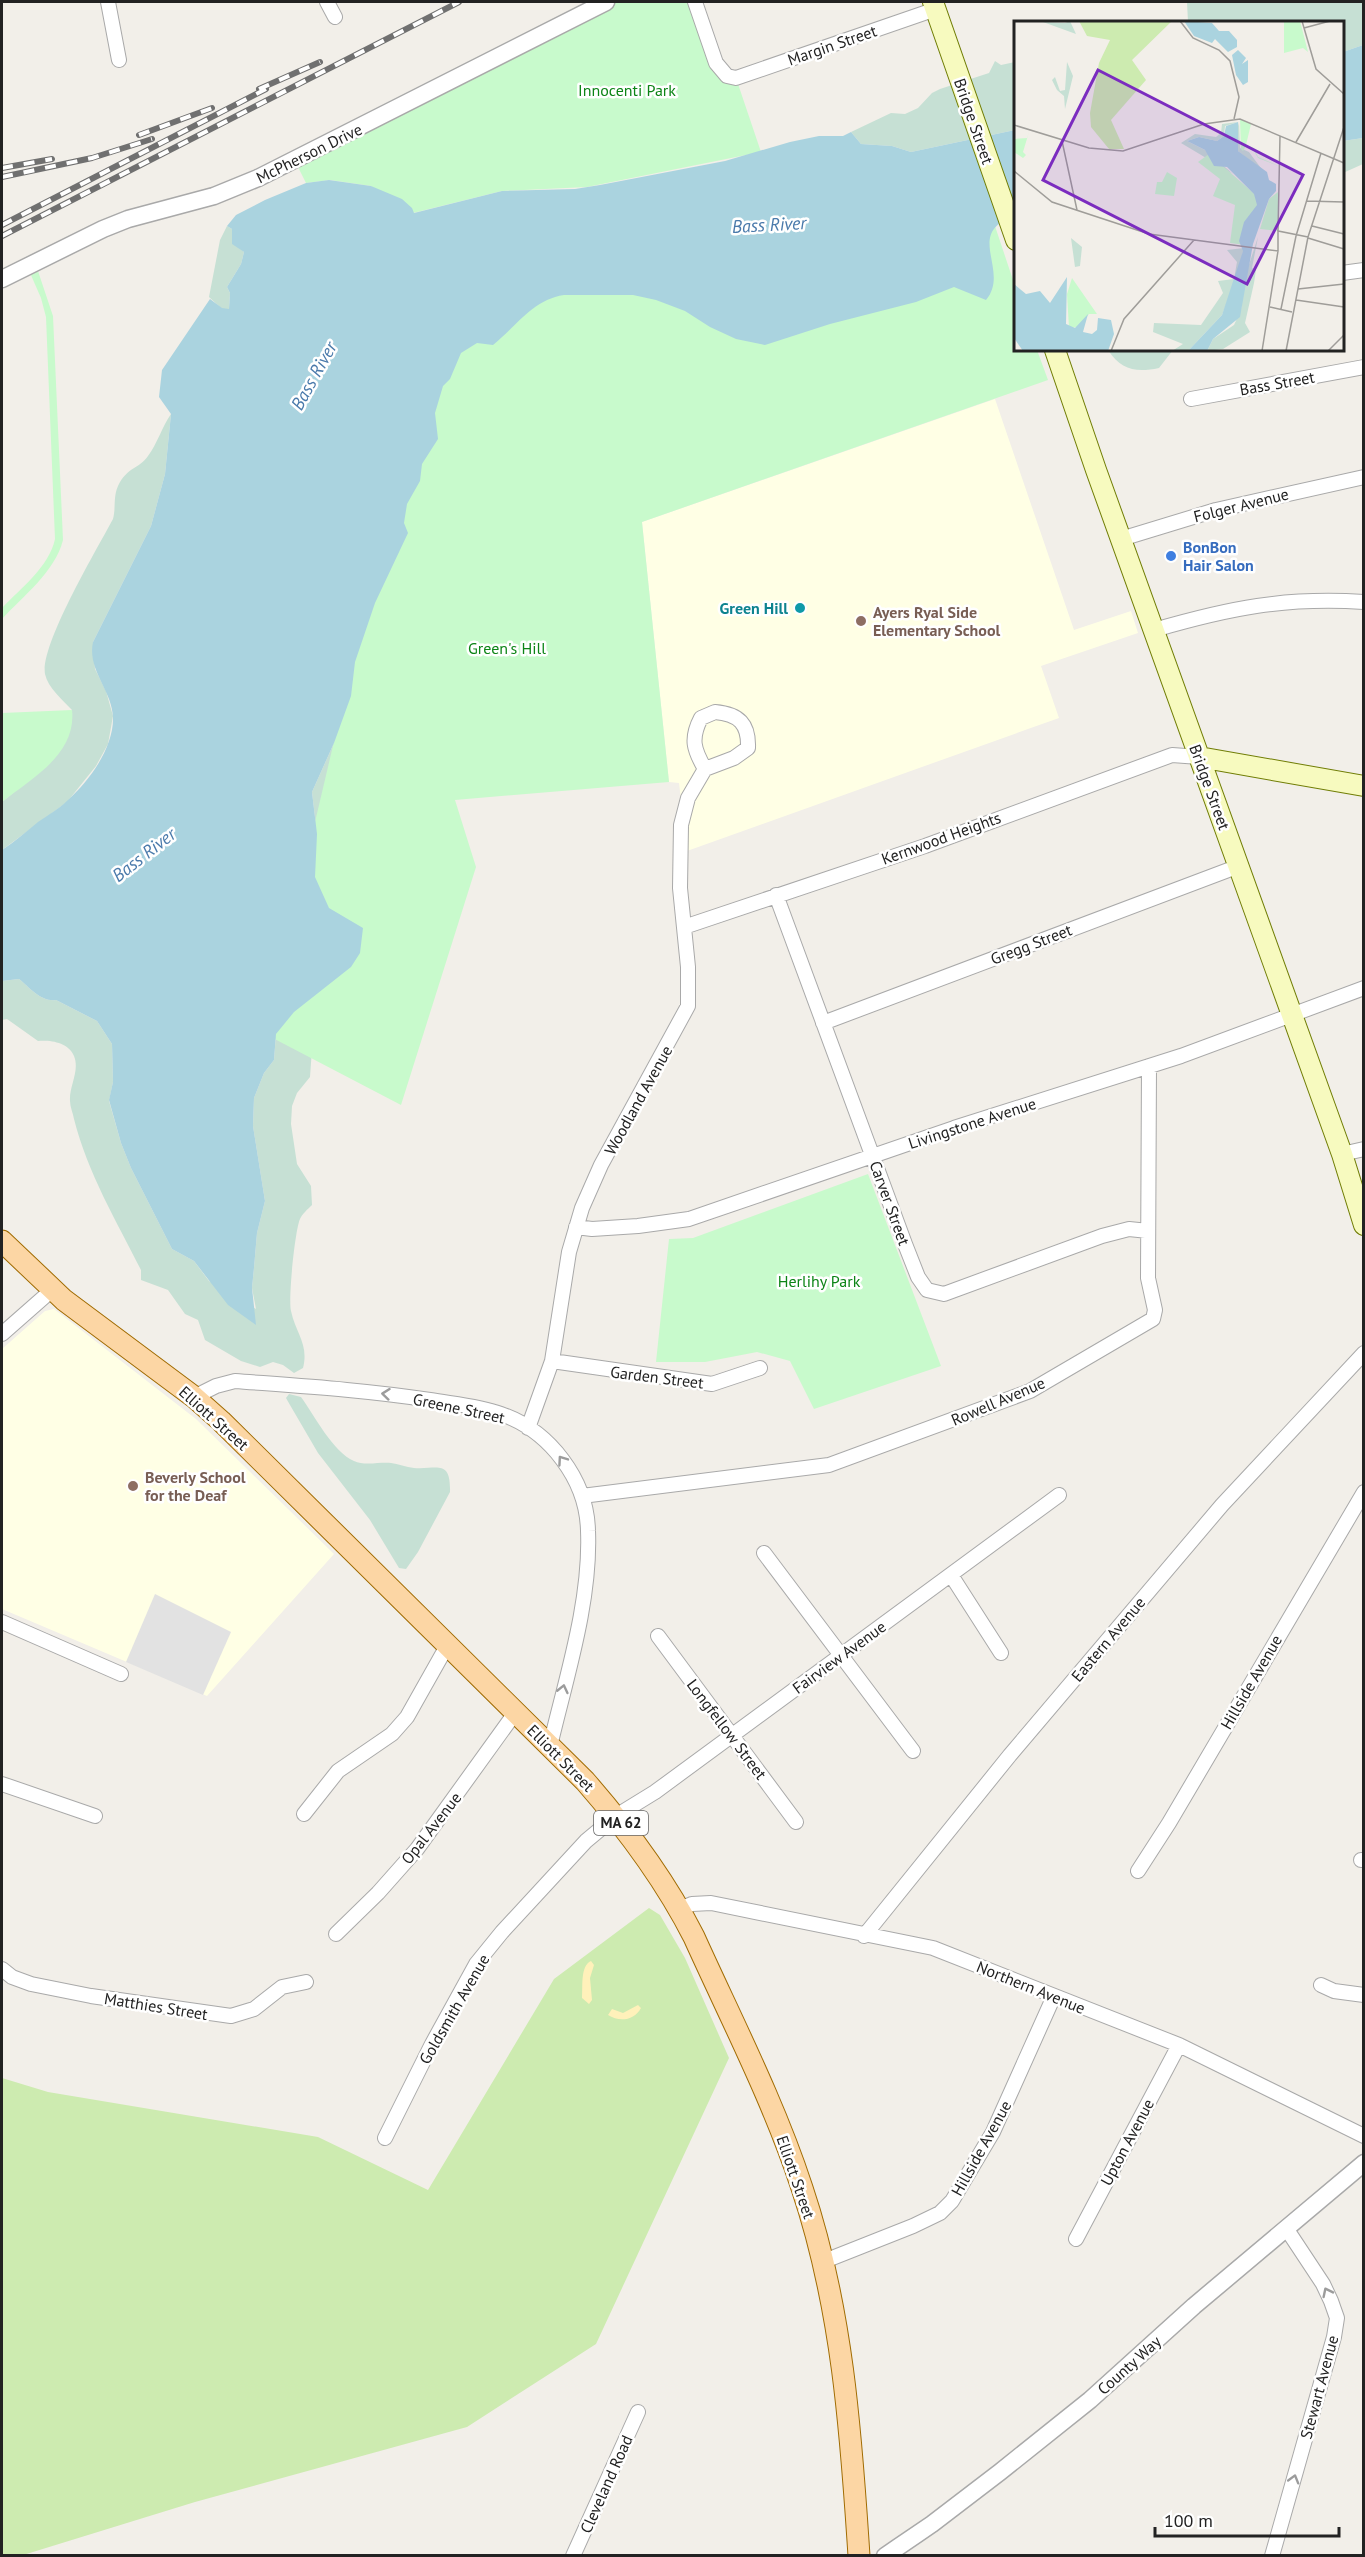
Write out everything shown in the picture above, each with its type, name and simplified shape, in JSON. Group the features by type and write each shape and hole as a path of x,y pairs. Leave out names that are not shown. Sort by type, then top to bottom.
{"main road":[{"name":"Bridge Street","path":"934,5 1013,232"},
{"name":"Bridge Street","path":"1055,351 1342,1154 1364,1225"},
{"path":"1199,757 1364,786"},
{"name":"Elliott Street","path":"2,1241 52,1290 86,1318 194,1397 550,1746 616,1816 650,1863 680,1910 793,2160 812,2219 838,2337 848,2399 859,2556"}],"street":[{"path":"108,2 119,60"},
{"path":"327,2 335,17"},
{"name":"McPherson Drive","path":"2,279 128,219 214,196 258,178 606,2"},
{"name":"Margin Street","path":"694,2 716,63 727,76 744,76 934,5"},
{"path":"1344,273 1364,270"},
{"name":"Bass Street","path":"1191,399 1364,367"},
{"name":"Folger Avenue","path":"1121,538 1216,510 1364,477"},
{"path":"1154,630 1227,609 1274,602 1310,600 1364,602"},
{"path":"712,712 734,715 746,726 747,748 734,758 705,769 697,755 693,737 696,727 701,718 712,712"},
{"name":"Kernwood Heights","path":"684,927 924,846 1172,755 1199,757"},
{"name":"Woodland Avenue","path":"528,1428 552,1361 569,1252 576,1227 601,1165 688,1006 688,967 679,857 681,825 688,798 705,769"},
{"name":"Gregg Street","path":"823,1023 1239,866"},
{"name":"Carver Street","path":"776,895 918,1277 927,1290 944,1294 959,1290 1102,1236 1129,1229 1148,1231"},
{"name":"Livingstone Avenue","path":"576,1227 592,1229 638,1226 689,1219 872,1156 1149,1066 1364,988"},
{"name":"Rowell Avenue","path":"582,1496 829,1465 1030,1391 1153,1319 1155,1310 1148,1278 1149,1066"},
{"path":"1342,1154 1364,1149"},
{"path":"2,1334 52,1290"},
{"name":"Eastern Avenue","path":"864,1936 1010,1755 1222,1505 1364,1353"},
{"name":"Garden Street","path":"552,1361 712,1384 760,1368"},
{"name":"Greene Street","path":"194,1397 216,1386 235,1381 354,1390 434,1401 502,1414 528,1428 552,1446 565,1463 582,1496 588,1530 586,1579 550,1746"},
{"name":"Hillside Avenue","path":"1138,1871 1364,1492"},
{"name":"Fairview Avenue","path":"616,1816 655,1792 1059,1495"},
{"path":"764,1553 914,1751"},
{"path":"951,1575 1001,1653"},
{"path":"2,1622 121,1674"},
{"name":"Longfellow Street","path":"658,1636 796,1822"},
{"path":"304,1814 338,1771 392,1734 407,1717 447,1646"},
{"name":"Opal Avenue","path":"336,1934 378,1893 417,1849 515,1713"},
{"path":"2,1784 95,1816"},
{"name":"Goldsmith Avenue","path":"385,2138 432,2044 476,1964 502,1932 586,1841 616,1816"},
{"name":"Northern Avenue","path":"680,1910 692,1905 711,1904 933,1948 1179,2045 1364,2136"},
{"name":"Matthies Street","path":"2,1969 12,1977 31,1984 231,2016 254,2008 282,1987 306,1982"},
{"path":"1321,1984 1334,1991 1364,1995"},
{"name":"Hillside Avenue","path":"822,2262 913,2226 940,2213 952,2201 993,2132 1054,1996"},
{"name":"Upton Avenue","path":"1076,2239 1179,2045"},
{"name":"County Way","path":"885,2556 932,2524 1090,2400 1194,2306 1364,2163"},
{"name":"Stewart Avenue","path":"1272,2556 1334,2337 1337,2318 1323,2284 1286,2228"},
{"name":"Cleveland Road","path":"573,2556 638,2412"}],"shaded area":[{"path":"1187,2 1363,2 1363,45 1344,52 1344,21 1188,21"},
{"path":"995,61 1001,65 1014,62 1014,130 911,152 892,146 861,144 851,132 891,113 905,114 918,108 932,93 940,89 989,73"},
{"path":"1363,138 1363,164 1344,173 1344,141"},
{"path":"227,226 232,229 237,246 244,252 241,264 227,287 230,293 229,309 222,309 209,297 220,240"},
{"path":"1109,351 1172,351 1159,368 1143,370 1124,366"},
{"name":"Ayers Ryal Side Elementary School","path":"995,399 1074,630 1131,611 1138,633 1041,666 1059,718 687,851 679,783 669,782 642,522"},
{"path":"171,414 165,474 151,526 93,642 95,669 106,691 113,716 108,744 96,766 67,802 2,850 2,802 19,788 72,710 52,689 45,674 51,642 71,597 113,519 118,486 125,475 148,456"},
{"path":"334,743 310,1077 297,1093 292,1106 291,1124 297,1164 311,1186 312,1205 300,1219 292,1265 290,1304 304,1352 303,1368 294,1373 283,1365 273,1362 260,1367 241,1361 205,1340 198,1320 185,1314 168,1290 141,1280 141,1270 103,1196 80,1139 70,1103 76,1067 74,1056 63,1045 38,1041 7,1019 2,1020 2,981 19,979 41,997 56,1000 97,1021 112,1044 113,1082 109,1101 121,1143 131,1168 172,1249 194,1261 209,1281 256,1309 252,1288 257,1233 265,1201 253,1126 254,1098 264,1073 274,1060 276,1034 317,834 312,792"},
{"name":"Beverly School for the Deaf","path":"54,1309 196,1419 334,1554 207,1696 2,1609 2,1349 45,1311"},
{"path":"289,1394 301,1397 331,1442 354,1461 367,1464 391,1463 414,1468 441,1468 448,1474 450,1492 418,1552 406,1569 399,1568 370,1520 318,1453 286,1398"},
{"path":"155,1594 231,1632 203,1695 126,1662"}],"green space":[{"name":"Innocenti Park","path":"606,2 695,2 716,63 736,78 761,152 587,187 502,191 413,213 371,186 330,180 306,183 295,161"},
{"name":"Green's Hill","path":"993,220 1014,283 1014,351 1037,351 1048,380 642,522 669,782 455,800 476,867 401,1105 265,1034 390,504 446,354 554,286"},
{"path":"35,262 53,316 63,540 59,552 46,573 2,619 2,608 41,568 55,539 46,317 41,298 27,266"},
{"path":"72,710 72,726 60,752 50,764 2,802 2,713"},
{"name":"Herlihy Park","path":"868,1174 941,1366 814,1409 790,1361 757,1352 705,1362 656,1362 669,1239 693,1238"},
{"path":"649,1908 660,1915 685,1958 729,2058 596,2344 467,2427 195,2502 20,2556 2,2555 2,2078 48,2092 318,2137 428,2190 554,1979"}],"sand":[{"path":"591,1961 594,1965 590,1978 592,2000 589,2004 582,1998 582,1983 585,1967"},
{"path":"638,2005 641,2008 630,2018 617,2019 608,2015 612,2009 623,2013"}],"water":[{"path":"1363,45 1363,138 1344,141 1344,52"},
{"name":"Bass River","path":"1014,130 1014,216 1000,223 992,232 990,253 994,277 986,300 954,287 916,302 830,324 765,345 736,339 710,327 685,311 656,300 633,295 564,295 543,302 534,308 493,345 477,343 461,353 450,379 443,386 435,413 438,439 422,464 420,481 407,504 404,523 408,533 375,603 355,662 351,696 334,743 312,792 317,834 315,877 329,908 363,928 360,953 351,967 294,1012 276,1034 274,1060 264,1073 254,1098 253,1126 265,1201 257,1233 252,1288 256,1325 228,1305 194,1261 172,1249 131,1168 121,1143 109,1100 113,1082 112,1044 97,1021 56,1000 41,997 19,979 2,981 2,850 76,792 99,762 109,740 113,717 112,707 93,662 93,642 151,526 165,474 171,414 159,397 162,370 210,299 222,308 229,309 230,293 227,287 241,264 244,252 232,244 232,229 227,226 236,215 265,200 306,183 329,180 371,186 402,199 414,213 502,191 575,189 600,185 725,161 790,142 819,136 843,136 851,132 861,144 892,146 911,152"}],"railway":[{"path":"2,236 459,2"},
{"path":"259,89 320,62"},
{"path":"2,225 266,89"},
{"path":"139,135 212,108"},
{"path":"2,177 92,158 152,139"},
{"path":"2,168 52,159"}],"place":[{"name":"BonBon Hair Salon","path":"1171,556"},
{"name":"Green Hill","path":"800,608"},
{"name":"Ayers Ryal Side Elementary School","path":"861,621"},
{"name":"Beverly School for the Deaf","path":"133,1486"}]}
